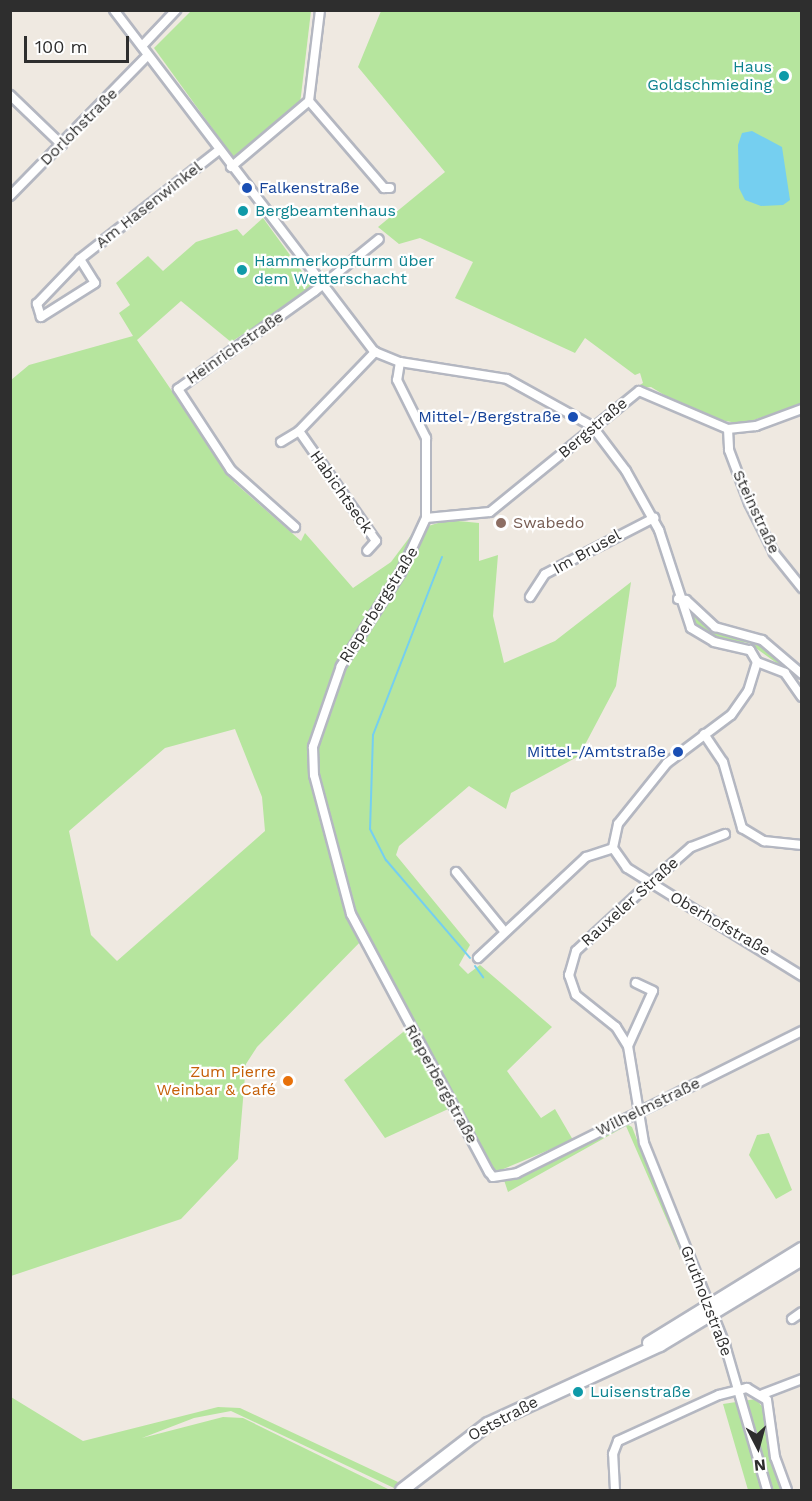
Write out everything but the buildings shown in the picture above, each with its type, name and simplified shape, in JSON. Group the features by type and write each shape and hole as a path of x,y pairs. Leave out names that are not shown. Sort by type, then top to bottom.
{"main road":[{"path":"710,1312 801,1249"},
{"path":"710,1312 801,1259"},
{"name":"Oststraße","path":"402,1491 488,1424 615,1365 710,1312"}],"street":[{"path":"114,10 142,46 146,57 375,352 400,362 507,379 592,426 654,518 678,599 699,636 743,646 757,662 785,673 801,698"},
{"path":"142,46 176,10"},
{"path":"231,167 309,101 320,10"},
{"name":"Dorlohstraße","path":"10,196 146,57"},
{"path":"10,95 62,145"},
{"path":"309,101 384,188 390,188"},
{"name":"Am Hasenwinkel","path":"80,260 94,283 41,317 37,304 80,260 219,150"},
{"name":"Heinrichstraße","path":"295,528 231,470 178,388 379,238"},
{"path":"281,442 299,431 375,352"},
{"name":"Rieperbergstraße","path":"400,362 397,380 426,438 426,518 401,572 341,666 313,747 314,775 351,914 494,1177"},
{"name":"Bergstraße","path":"426,518 490,512 592,426 644,391 703,423 728,429 756,426 801,409"},
{"name":"Steinstraße","path":"728,429 729,450 749,502 774,554 801,588"},
{"name":"Habichtseck","path":"299,431 376,541 367,551"},
{"name":"Im Brusel","path":"530,597 545,574 654,518"},
{"path":"678,599 686,600 715,627 762,640 801,674"},
{"path":"478,958 586,857 613,848 618,824 651,782 678,752 737,707 757,662"},
{"path":"704,734 723,762 742,828 764,840 801,845"},
{"name":"Rauxeler Straße","path":"628,1046 571,988 570,962 691,847 725,834"},
{"name":"Oberhofstraße","path":"613,848 627,868 800,971"},
{"path":"456,872 506,932"},
{"path":"636,983 653,991 628,1046 638,1114"},
{"name":"Wilhelmstraße","path":"494,1177 518,1173 801,1031"},
{"name":"Grutholzstraße","path":"638,1114 737,1390 767,1491"},
{"path":"792,1319 801,1312"},
{"path":"615,1491 613,1454 618,1441 737,1390 763,1394 801,1379"},
{"path":"763,1394 775,1457 788,1491"}],"green space":[{"path":"191,11 311,11 300,104 233,157 154,48"},
{"path":"381,11 801,11 801,404 742,424 699,416 651,387 634,389 643,383 640,373 635,375 585,338 575,353 455,298 473,262 420,238 399,244 378,227 445,172 358,67"},
{"path":"263,218 314,288 231,342 181,301 137,340 235,483 301,541 305,533 353,588 391,562 415,530 448,520 479,523 479,561 498,555 493,616 504,663 555,641 631,582 616,686 579,756 511,793 506,809 469,786 399,846 396,855 470,945 459,965 468,974 480,965 552,1027 507,1071 541,1118 555,1109 573,1140 496,1172 457,1105 385,1138 344,1080 413,1024 365,937 257,1047 246,1064 238,1159 181,1219 11,1276 11,380 29,365 133,336 119,313 130,305 116,283 148,256 163,271 196,242 237,229 243,236","holes":["235,729 262,797 265,831 117,961 91,935 69,831 165,748"]},
{"path":"683,602 707,625 745,633 793,666 801,691 789,672 749,643 709,638 691,622"},
{"path":"623,1122 632,1127 686,1264 626,1126 508,1192 504,1180"},
{"path":"769,1133 792,1190 776,1199 749,1155 757,1135"},
{"path":"11,1397 83,1441 218,1407 240,1408 398,1482 394,1488 231,1411 194,1418 142,1438 223,1417 243,1418 390,1490 11,1490"},
{"path":"756,1399 764,1409 769,1451 782,1490 748,1490 723,1404"}],"water":[{"path":"752,131 782,147 790,200 783,205 761,206 745,200 739,188 738,145 742,133"}],"waterway":[{"path":"442,557 373,735 370,829 386,860 470,958"},
{"path":"475,966 483,977"}],"place":[{"name":"Haus Goldschmieding","path":"784,76"},
{"name":"Falkenstraße","path":"247,188"},
{"name":"Bergbeamtenhaus","path":"243,211"},
{"name":"Hammerkopfturm über dem Wetterschacht","path":"242,270"},
{"name":"Mittel-/Bergstraße","path":"573,417"},
{"name":"Swabedo","path":"501,523"},
{"name":"Mittel-/Amtstraße","path":"678,752"},
{"name":"Zum Pierre Weinbar & Café","path":"288,1081"},
{"name":"Luisenstraße","path":"578,1392"}]}
